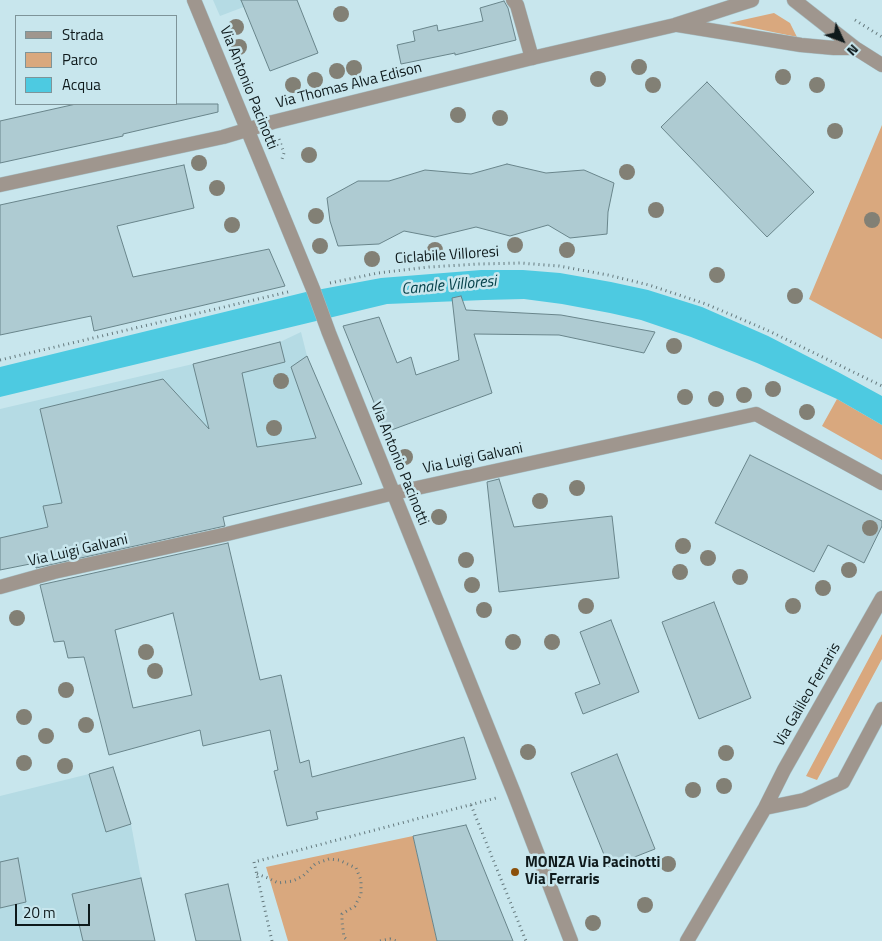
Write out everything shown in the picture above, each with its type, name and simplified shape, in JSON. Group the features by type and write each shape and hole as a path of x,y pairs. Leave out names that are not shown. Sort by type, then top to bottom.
{"street":[{"name":"Via Antonio Pacinotti","path":"194,0 312,288 514,793 571,941"},
{"path":"513,0 517,5 532,58"},
{"name":"Via Thomas Alva Edison","path":"0,185 223,137 247,129 532,58 675,25 752,0"},
{"path":"794,0 855,48 882,65"},
{"name":"Via Thomas Alva Edison","path":"675,25 801,45 855,48"},
{"name":"Via Luigi Galvani","path":"0,588 54,572 394,493 756,414 882,483"},
{"name":"Via Galileo Ferraris","path":"687,941 765,808 784,770 882,598"},
{"path":"765,808 804,800 843,782 882,709"}],"path":[{"name":"Ciclabile Villoresi","path":"0,360 378,273 479,264 520,263 559,266 608,275 649,285 706,304 769,331 882,386"},
{"path":"272,941 254,862 514,793"},
{"path":"471,805 526,941"},
{"path":"257,874 278,883 293,881 304,876 315,864 329,859 339,860 356,868 361,880 361,894 355,906 342,914 344,937 348,941"},
{"path":"380,941 397,941"}],"shaded area":[{"path":"213,0 262,0 220,16"},
{"path":"301,332 307,356 362,484 0,570 0,409 280,342"},
{"path":"113,767 131,824 155,941 0,941 0,796"}],"green space":[{"path":"774,13 790,23 797,37 729,23"},
{"path":"882,125 882,339 809,299"},
{"path":"837,399 882,425 882,460 822,426"},
{"path":"882,634 882,659 817,780 806,776"},
{"path":"413,836 437,941 288,941 266,867"}],"water":[{"name":"Canale Villoresi","path":"481,270 523,270 560,273 648,290 702,307 768,336 882,396 882,425 837,399 757,363 691,337 641,320 562,304 524,299 387,304 0,397 0,367 306,292 381,278"}],"building":[{"path":"241,0 297,0 318,53 270,71"},
{"path":"504,1 508,8 516,40 455,55 455,53 401,64 397,45 415,41 413,31 437,25 438,31 483,21 480,8"},
{"path":"707,82 814,192 767,237 661,127"},
{"path":"218,104 218,112 123,134 123,136 0,163 0,121 72,105"},
{"path":"507,164 546,173 584,170 614,183 608,212 607,234 570,238 548,225 510,236 476,227 435,237 404,231 379,244 338,246 330,221 327,198 358,181 389,181 425,170 471,174"},
{"path":"184,165 194,208 117,226 133,277 269,249 285,286 94,331 91,316 0,335 0,205"},
{"path":"461,296 466,310 561,315 655,332 644,353 559,335 474,334 492,393 386,432 343,326 379,317 397,363 411,357 416,375 459,360 452,298"},
{"path":"280,342 285,362 242,373 257,447 316,438 291,367 307,356 362,484 223,517 225,526 36,568 35,563 0,570 0,538 48,527 43,506 62,503 40,409 163,379 209,429 193,364"},
{"path":"750,455 882,521 882,526 864,563 828,545 814,572 715,523"},
{"path":"499,479 514,527 612,516 619,578 499,592 487,482"},
{"path":"228,543 260,680 281,675 300,763 309,760 312,777 464,737 476,779 316,812 318,819 287,826 274,771 278,770 270,730 203,746 200,730 109,755 84,657 68,658 64,641 54,642 40,585","holes":["173,613 192,695 133,708 115,630"]},
{"path":"714,602 751,698 699,719 662,622"},
{"path":"611,620 639,692 583,714 575,693 600,684 580,632"},
{"path":"617,754 655,849 609,867 571,773"},
{"path":"113,767 131,824 106,832 89,774"},
{"path":"466,825 513,941 437,941 413,836"},
{"path":"18,858 26,902 0,908 0,862"},
{"path":"141,878 155,941 83,941 72,894"},
{"path":"228,884 241,941 196,941 185,894"}],"place":[{"name":"MONZA Via Pacinotti Via Ferraris","path":"515,872"}]}
